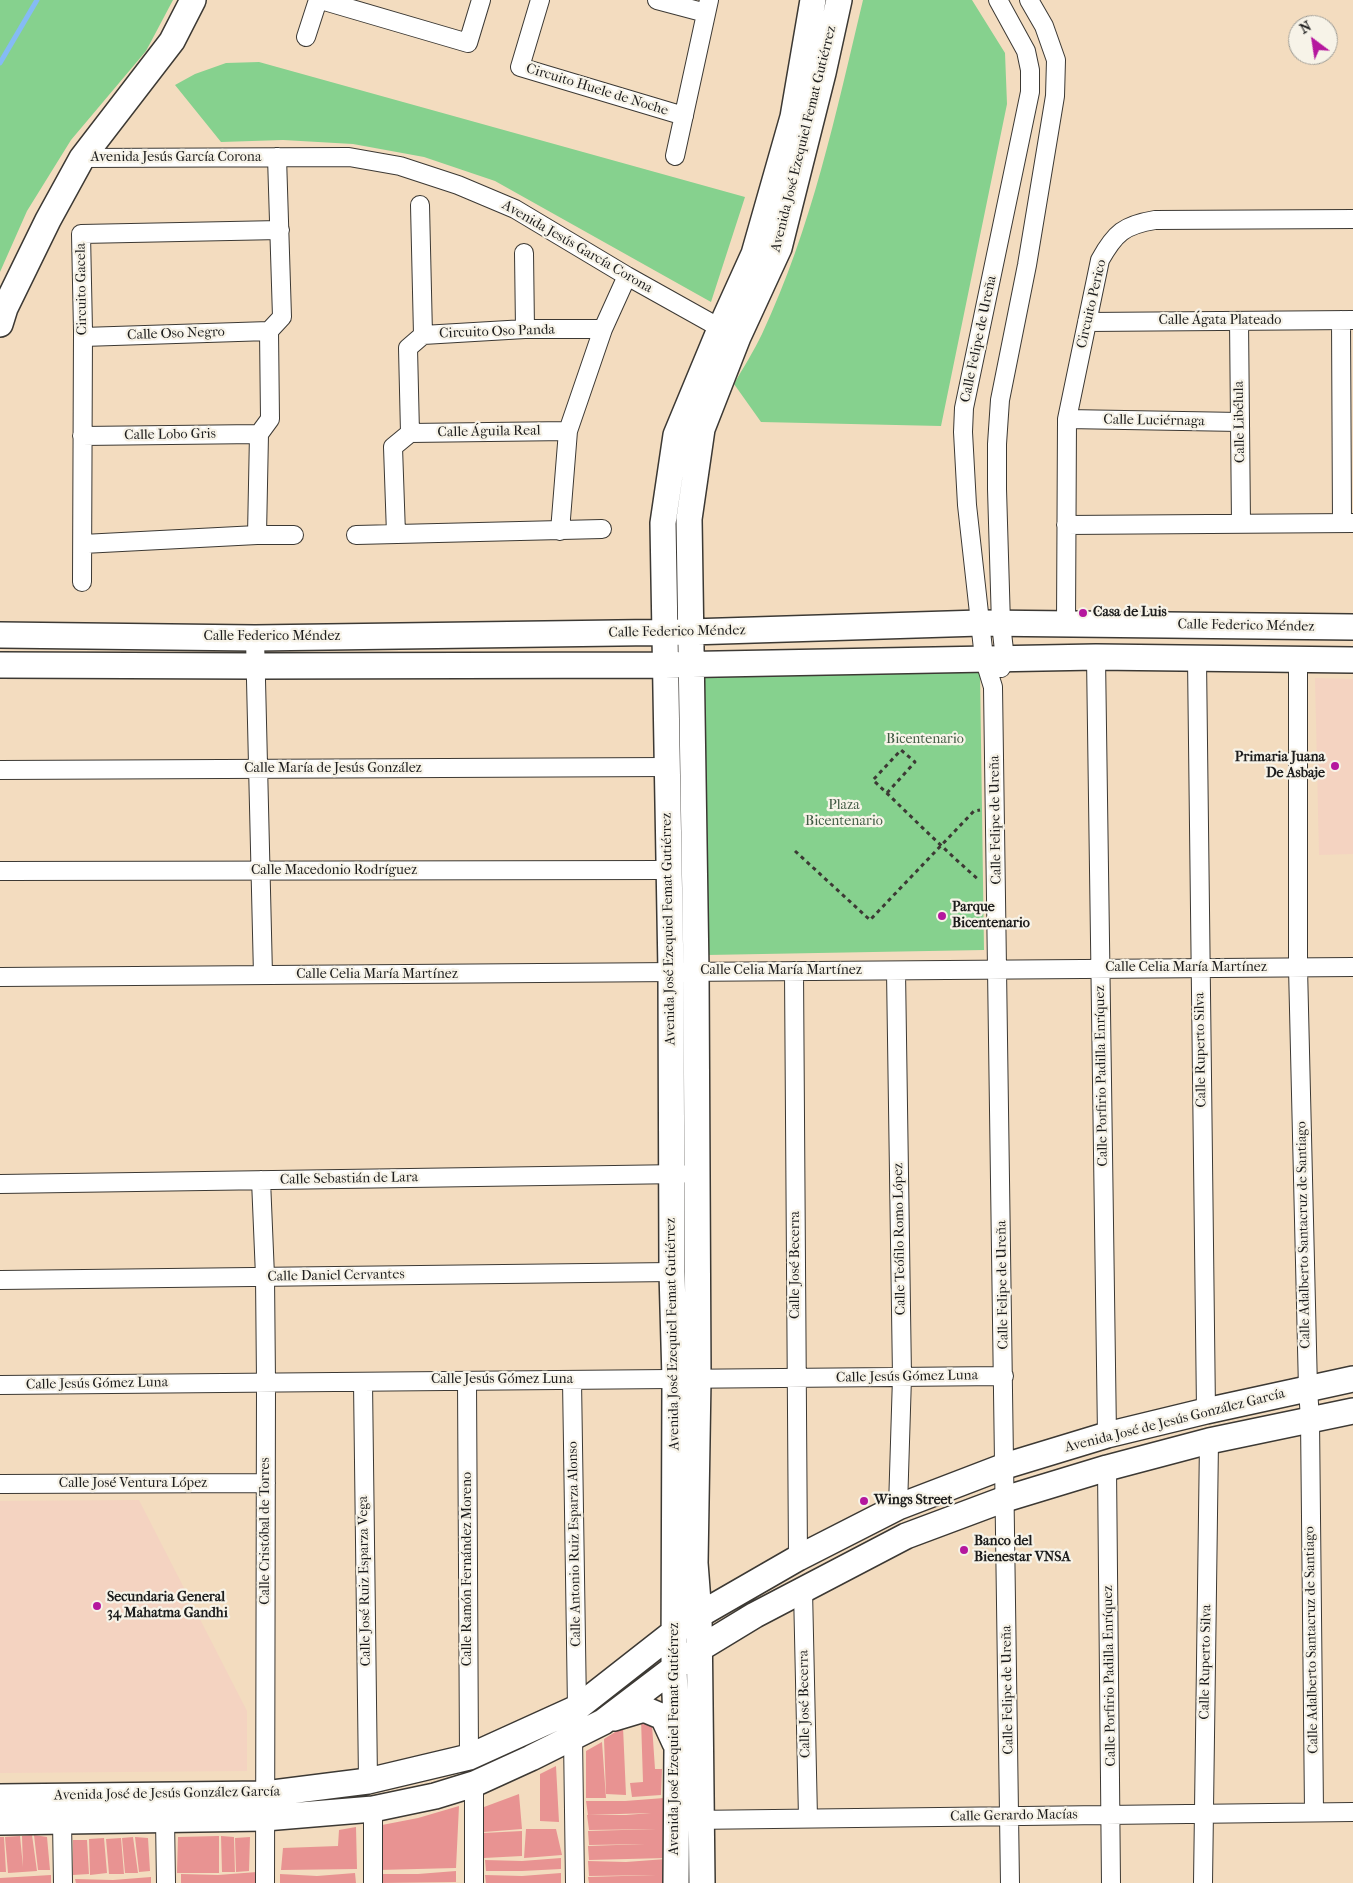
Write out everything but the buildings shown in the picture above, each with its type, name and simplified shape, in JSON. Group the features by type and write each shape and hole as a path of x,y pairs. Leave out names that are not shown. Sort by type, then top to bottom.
{"street":[{"path":"0,324 5,308 48,220 82,158 172,41 193,0"},
{"path":"306,37 320,0 468,43 480,0"},
{"name":"Circuito Huele de Noche","path":"540,0 520,67 684,116"},
{"path":"657,0 708,7"},
{"name":"Avenida José Ezequiel Femat Gutiérrez","path":"676,1883 678,1749 674,1632 697,1173 689,519 702,429 791,126 814,0"},
{"name":"Avenida José Ezequiel Femat Gutiérrez","path":"702,1883 699,1615 694,1563 686,1379 672,1272 671,972 663,523 676,435 729,333 779,248 823,73 839,0"},
{"name":"Calle Felipe de Ureña","path":"998,0 1026,51 1030,70 1030,92 964,408 963,432 967,505 991,624 994,659 1010,1883"},
{"name":"Calle Felipe de Ureña","path":"991,624 1000,400 1027,265 1055,96 1056,60 1044,26 1029,0"},
{"name":"Circuito Huele de Noche","path":"675,156 708,7"},
{"path":"257,535 259,434 270,419 269,331 282,317 277,157"},
{"name":"Avenida Jesús García Corona","path":"82,158 349,157 400,166 458,185 515,209 627,276 729,333"},
{"path":"420,205 423,335"},
{"name":"Circuito Perico","path":"1066,624 1067,419 1100,260 1108,245 1120,233 1135,224 1155,220 1353,219"},
{"name":"Circuito Gacela","path":"82,582 83,337 81,234 280,230"},
{"path":"524,253 525,329"},
{"path":"560,531 568,432 603,329 627,276"},
{"path":"1066,525 1348,523 1347,320"},
{"name":"Calle Ágata Plateado","path":"1087,322 1347,320"},
{"name":"Calle Libélula","path":"1238,321 1242,524"},
{"name":"Circuito Oso Panda","path":"410,434 408,348 423,335 525,329 603,329"},
{"name":"Calle Oso Negro","path":"83,337 269,331"},
{"name":"Calle Luciérnaga","path":"1067,419 1240,422"},
{"name":"Calle Águila Real","path":"410,434 568,432"},
{"name":"Calle Lobo Gris","path":"82,436 259,434"},
{"path":"396,534 393,447 410,434"},
{"path":"356,535 602,529"},
{"path":"83,544 257,535 294,535"},
{"name":"Calle Federico Méndez","path":"0,635 255,638 690,632 991,624 1353,626"},
{"path":"255,638 262,975"},
{"name":"Calle Federico Méndez","path":"0,665 665,665 1096,657 1353,660"},
{"name":"Calle Porfirio Padilla Enríquez","path":"1096,657 1107,1435"},
{"name":"Calle Ruperto Silva","path":"1197,659 1206,1411"},
{"name":"Calle Adalberto Santacruz de Santiago","path":"1298,659 1298,967 1310,1418 1314,1812"},
{"name":"Calle María de Jesús González","path":"0,770 667,767"},
{"name":"Calle Macedonio Rodríguez","path":"0,871 668,870"},
{"name":"Calle Celia María Martínez","path":"0,977 1353,967"},
{"name":"Calle Teófilo Romo López","path":"896,970 902,1377 898,1507"},
{"name":"Calle José Becerra","path":"794,971 798,1558"},
{"name":"Calle Sebastián de Lara","path":"0,1184 697,1173"},
{"name":"Calle Cristóbal de Torres","path":"261,1180 265,1276 266,1382 265,1883"},
{"name":"Calle Daniel Cervantes","path":"0,1280 672,1272"},
{"name":"Calle Jesús Gómez Luna","path":"0,1385 1004,1376"},
{"name":"Avenida José de Jesús González García","path":"0,1797 265,1794 368,1781 469,1757 577,1708 674,1632 699,1615 798,1558 898,1507 1005,1466 1107,1435 1353,1379"},
{"name":"Calle Antonio Ruiz Esparza Alonso","path":"572,1380 577,1708"},
{"name":"Calle Ramón Fernández Moreno","path":"467,1381 469,1757"},
{"name":"Calle José Ruiz Esparza Vega","path":"362,1382 368,1781"},
{"name":"Avenida José de Jesús González García","path":"0,1822 265,1818 373,1809 435,1796 474,1784 602,1722 699,1649 755,1615 906,1536 1005,1499 1107,1468 1310,1418 1353,1411"},
{"name":"Calle Ruperto Silva","path":"1203,1883 1209,1442"},
{"name":"Calle Porfirio Padilla Enríquez","path":"1107,1468 1111,1883"},
{"name":"Calle José Ventura López","path":"0,1484 266,1483"},
{"path":"694,1563 716,1586 734,1594"},
{"name":"Calle José Becerra","path":"803,1590 808,1818"},
{"path":"602,1722 644,1709 663,1717 678,1749"},
{"path":"573,1737 575,1883"},
{"path":"474,1784 474,1883"},
{"path":"373,1809 373,1883"},
{"name":"Calle Gerardo Macías","path":"676,1820 1353,1812"},
{"path":"165,1820 166,1883"},
{"path":"62,1821 63,1883"}],"path":[{"path":"887,793 915,762 901,750 873,780 978,880 997,880"},
{"path":"795,851 870,920 974,811 996,808"}],"shaded area":[{"name":"Primaria Juana De Asbaje","path":"1315,678 1353,679 1353,854 1319,855"},
{"name":"Secundaria General 34 Mahatma Gandhi","path":"139,1500 247,1711 247,1771 0,1773 0,1501"}],"green space":[{"path":"0,0 173,0 146,51 71,140 27,211 0,272"},
{"path":"863,0 972,0 1005,53 1007,104 941,426 761,422 734,384 762,334 780,294 809,212 843,85"},
{"path":"259,62 745,197 711,302 495,181 424,157 353,144 283,140 221,142 175,85 195,74 226,63"},
{"name":"Plaza Bicentenario","path":"980,672 984,950 707,955 704,677"}],"waterway":[{"path":"0,63 37,0"}],"place":[{"name":"Casa de Luis","path":"1083,613"},
{"name":"Primaria Juana De Asbaje","path":"1335,766"},
{"name":"Parque Bicentenario","path":"942,916"},
{"name":"Wings Street","path":"864,1501"},
{"name":"Banco del Bienestar VNSA","path":"964,1550"},
{"name":"Secundaria General 34 Mahatma Gandhi","path":"97,1606"}],"park label":[{"name":"Bicentenario","path":"925,740"}]}
